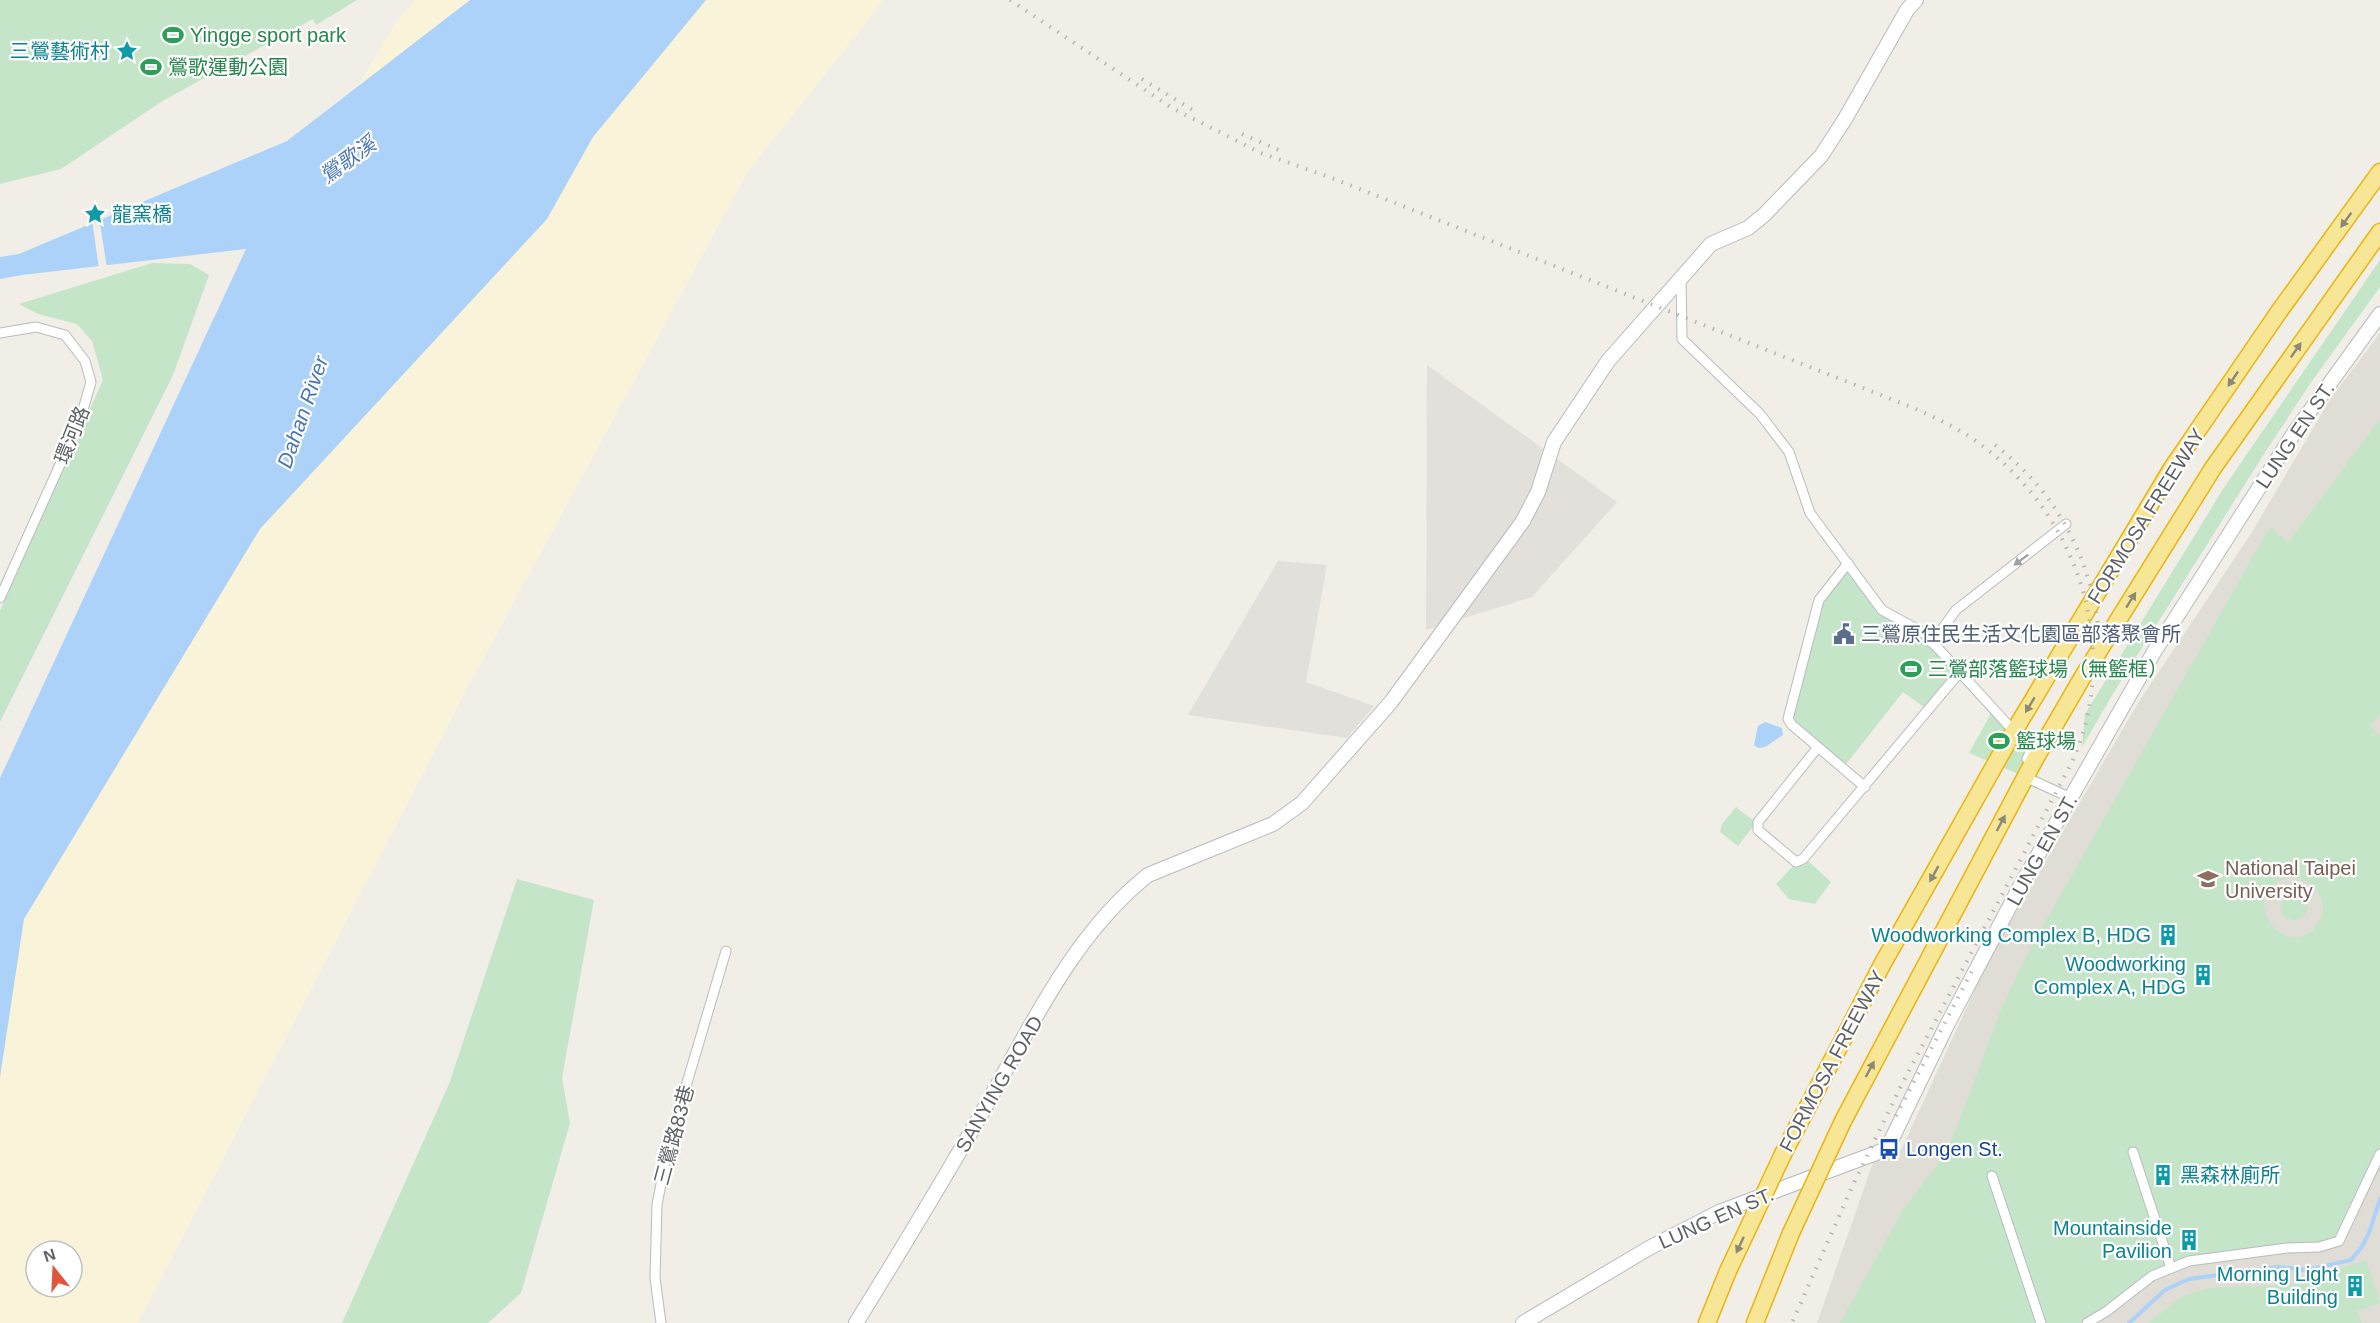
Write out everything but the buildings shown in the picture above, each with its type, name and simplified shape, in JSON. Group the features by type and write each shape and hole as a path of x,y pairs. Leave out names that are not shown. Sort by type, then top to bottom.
{"highway":[{"name":"FORMOSA FREEWAY","path":"1707,1323 1728,1271 1783,1154 1883,963 2014,732 2172,468 2380,172"},
{"name":"FORMOSA FREEWAY","path":"1755,1323 1791,1233 1843,1121 2025,777 2082,678 2213,468 2380,232"}],"street":[{"name":"SANYING ROAD","path":"856,1323 937,1192 1060,975 1092,933 1131,888 1148,875 1273,824 1302,803 1324,779 1391,702 1523,521 1538,492 1554,442 1608,361 1711,244 1748,228 1764,215 1821,156 1845,119 1907,10 1916,0"},
{"path":"1681,278 1682,339 1760,414 1789,452 1810,513 1882,610 1924,633 2031,750 2018,774 2071,798"},
{"name":"LUNG EN ST.","path":"1523,1323 1649,1248 1719,1212 1887,1149 1951,1017 2022,883 2154,652 2294,433 2380,315"},
{"name":"環河路","path":"0,333 36,327 65,335 85,360 91,382 81,420 0,598"},
{"path":"1932,643 1956,610 2066,524"},
{"path":"1848,563 1819,600 1788,719 1792,725 1865,787"},
{"path":"0,574 10,574"},
{"path":"1818,747 1758,822 1757,827 1796,862 1803,859 1959,673"},
{"name":"三鶯路83巷","path":"661,1323 656,1278 657,1205 668,1147 726,951"},
{"path":"2133,1152 2171,1268"},
{"path":"2089,1322 2152,1276 2189,1261 2287,1248 2319,1247 2339,1241 2380,1154"},
{"path":"1992,1176 2041,1323"}],"shaded area":[{"name":"National Taipei University","path":"2380,333 2380,1323 1817,1323 1875,1157 1901,1150 1991,955 2138,703 2252,532 2331,398"},
{"path":"1427,365 1617,502 1532,597 1426,630"},
{"path":"1278,561 1327,565 1306,682 1374,706 1347,738 1188,715"}],"green space":[{"name":"三鶯藝術村","path":"0,0 357,0 316,25 313,19 164,100 61,169 0,184"},
{"path":"2380,260 2380,287 2312,381 2266,451 2114,692 2082,747 2085,714 2225,486"},
{"path":"152,263 190,264 209,275 173,375 0,722 0,611 103,380 92,341 77,324 38,314 19,304"},
{"name":"National Taipei University","path":"2380,419 2380,714 2370,726 2380,735 2380,1154 2339,1241 2171,1268 2087,1323 1840,1323 1903,1210 1942,1158 1956,1130 2002,1007 2031,947 2270,527 2288,543","holes":["2294,877 2302,879 2315,888 2320,895 2323,902 2322,917 2317,925 2304,936 2290,937 2278,931 2269,920 2264,907 2266,894 2275,883"]},
{"path":"1848,563 1882,610 1924,633 1959,673 1928,710 1903,692 1843,768 1788,719 1819,600"},
{"name":"籃球場","path":"1993,710 2031,750 2018,774 1969,753"},
{"path":"1736,807 1756,823 1738,846 1720,832 1722,824"},
{"path":"1808,861 1831,882 1815,904 1789,899 1776,884 1794,865"},
{"path":"517,879 594,900 562,1078 570,1123 521,1293 488,1323 342,1323 449,1084"},
{"path":"2294,894 2303,898 2307,907 2303,916 2294,920 2285,916 2281,907 2285,898"},
{"path":"2366,1260 2380,1303 2357,1311 2361,1323 2148,1323 2183,1296 2207,1288 2328,1283 2340,1279 2336,1270"}],"sand":[{"path":"415,0 884,0 747,173 467,689 138,1323 0,1323 0,817 270,232 395,24"}],"water":[{"path":"470,0 706,0 593,137 547,219 260,529 24,919 0,1077 0,778 246,249 0,279 0,257 19,254 287,141"},
{"path":"1765,722 1782,728 1783,735 1765,747 1758,748 1754,745 1758,726"}],"pier":[{"path":"99,217 107,268 99,269 92,220"}],"waterway":[{"path":"2129,1323 2165,1290 2189,1279 2278,1267 2307,1270 2351,1260 2369,1233 2380,1199"}],"railway":[{"path":"1010,0 1172,108 1261,153 1332,178 1916,409 1943,422 1984,447 2017,477 2045,511 2067,549 2083,590 2091,633 2093,676 2087,720 2072,762 1901,1086 1851,1189 1792,1323"},
{"path":"1142,79 1196,112"},
{"path":"1242,134 1283,152"},
{"path":"1995,445 2038,486 2055,508 2069,532 2090,584 2100,642"},
{"path":"1896,1116 1974,967"}],"place":[{"name":"Yingge sport park","path":"173,35"},
{"name":"三鶯藝術村","path":"127,51"},
{"name":"鶯歌運動公園","path":"151,67"},
{"name":"龍窯橋","path":"95,214"},
{"name":"三鶯原住民生活文化園區部落聚會所","path":"1844,634"},
{"name":"三鶯部落籃球場（無籃框）","path":"1911,669"},
{"name":"籃球場","path":"1999,741"},
{"name":"National Taipei University","path":"2208,879"},
{"name":"Woodworking Complex B, HDG","path":"2168,935"},
{"name":"Woodworking Complex A, HDG","path":"2203,975"},
{"name":"Longen St.","path":"1889,1149"},
{"name":"黑森林廁所","path":"2163,1175"},
{"name":"Mountainside Pavilion","path":"2189,1240"},
{"name":"Morning Light Building","path":"2355,1286"}],"water label":[{"name":"鶯歌溪","path":"348,160"},
{"name":"Dahan River","path":"303,412"}]}
